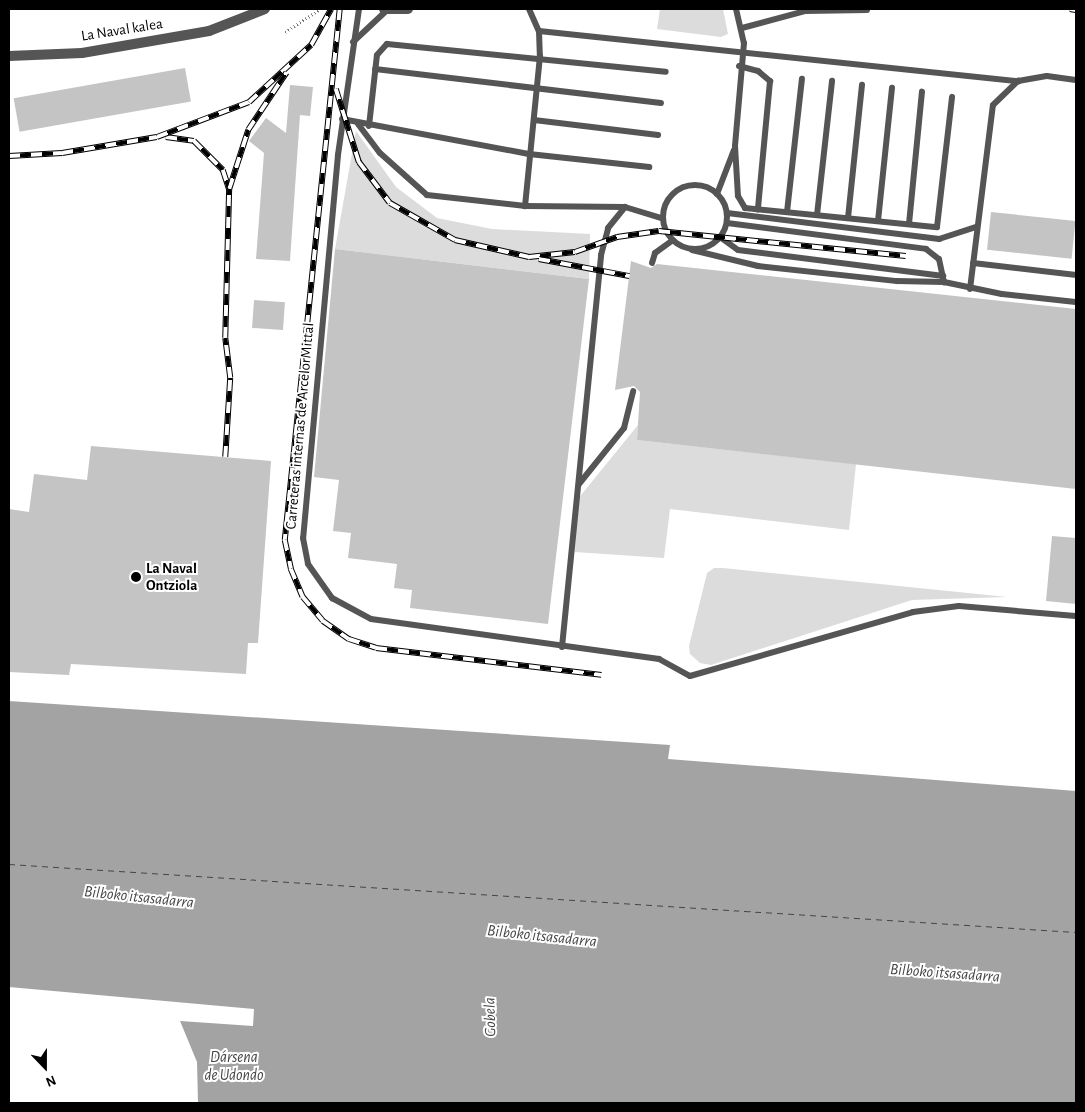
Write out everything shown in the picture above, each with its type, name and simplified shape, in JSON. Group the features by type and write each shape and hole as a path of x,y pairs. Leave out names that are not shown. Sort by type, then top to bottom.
{"street":[{"name":"La Naval kalea","path":"9,56 82,52 208,31 265,9"},
{"path":"385,10 408,9"}],"lane":[{"name":"Carreteras internas de ArcelorMittal","path":"360,9 353,42 342,119 304,515 308,564 332,598 371,619 659,659 690,676 914,612 960,606 1076,616"},
{"path":"525,206 540,56 539,31 529,9"},
{"path":"736,9 742,28 742,53 739,66 734,146 738,196 745,208 937,227 952,97"},
{"path":"353,42 385,10"},
{"path":"742,28 805,12 867,10"},
{"path":"539,31 1018,81 1047,76 1076,80"},
{"path":"369,126 377,55 387,44 540,56 666,72"},
{"path":"739,66 758,71 770,81 758,209"},
{"path":"375,69 537,90 661,103"},
{"path":"787,212 802,79"},
{"path":"817,215 832,81"},
{"path":"970,288 989,116 1001,94 1018,81"},
{"path":"848,218 862,84"},
{"path":"878,221 892,88"},
{"path":"909,224 922,92"},
{"path":"342,119 358,124 529,154 649,167"},
{"path":"534,120 658,135"},
{"path":"358,124 380,153 427,195 525,206 625,208 662,218"},
{"path":"717,194 734,146"},
{"path":"692,250 720,237 727,223 727,213 717,194 700,185 686,186 665,204 662,218 672,240 692,250 758,266 880,280 944,279"},
{"path":"562,646 601,255 608,228 625,208"},
{"path":"727,213 939,239 977,227"},
{"path":"727,223 926,249 939,259 944,279"},
{"path":"720,237 738,250 944,279 970,288 1076,302"},
{"path":"652,264 655,253 672,240"},
{"path":"973,263 1076,275"},
{"path":"578,484 624,428 632,391"}],"path":[{"path":"285,32 320,10"}],"shaded area":[{"path":"660,9 723,9 728,34 721,37 657,29"},
{"path":"356,131 396,187 437,218 492,229 590,234 589,279 335,249"},
{"path":"638,425 637,440 856,464 849,530 670,509 664,558 575,552 577,500"},
{"path":"714,568 1007,597 912,600 711,665 700,663 690,654 689,646 707,573"}],"water":[{"path":"9,701 670,745 668,759 1076,791 1076,1103 198,1103 197,1062 180,1021 253,1026 254,1009 9,987"}],"building":[{"path":"185,68 191,101 20,132 14,98"},
{"path":"290,85 313,87 310,116 300,115 290,261 256,259 264,153 249,141 266,118 286,133"},
{"path":"991,212 1076,221 1072,259 987,250"},
{"path":"335,249 589,279 548,624 410,608 412,590 394,588 397,564 348,558 351,533 333,531 339,480 314,477"},
{"path":"631,261 651,268 657,264 1076,309 1076,489 637,440 640,392 634,386 615,390"},
{"path":"254,300 285,302 283,330 252,328"},
{"name":"La Naval Ontziola","path":"91,446 271,461 258,643 248,643 246,674 71,664 69,675 9,672 9,509 29,512 34,474 87,480"},
{"path":"1052,536 1076,538 1076,604 1046,601"}],"ferry route":[{"path":"9,864 1076,932"}],"railway":[{"path":"9,156 62,153 157,137 249,102 311,45 331,9"},
{"path":"340,9 285,540 291,569 303,597 323,621 349,639 376,648 601,675"},
{"path":"1070,9 1076,10"},
{"path":"225,457 230,378 225,338 229,189 248,130 286,73"},
{"path":"336,89 359,162 390,203 455,240 529,257 575,252 617,237 659,231 906,256"},
{"path":"166,137 194,141 223,170 229,189"},
{"path":"539,259 629,276"}],"place":[{"name":"La Naval Ontziola","path":"136,577"}],"water label":[{"name":"Bilboko itsasadarra","path":"139,897"},
{"name":"Bilboko itsasadarra","path":"542,936"},
{"name":"Bilboko itsasadarra","path":"945,973"},
{"name":"Gobela","path":"490,1017"},
{"name":"Dársena de Udondo","path":"234,1066"}]}
